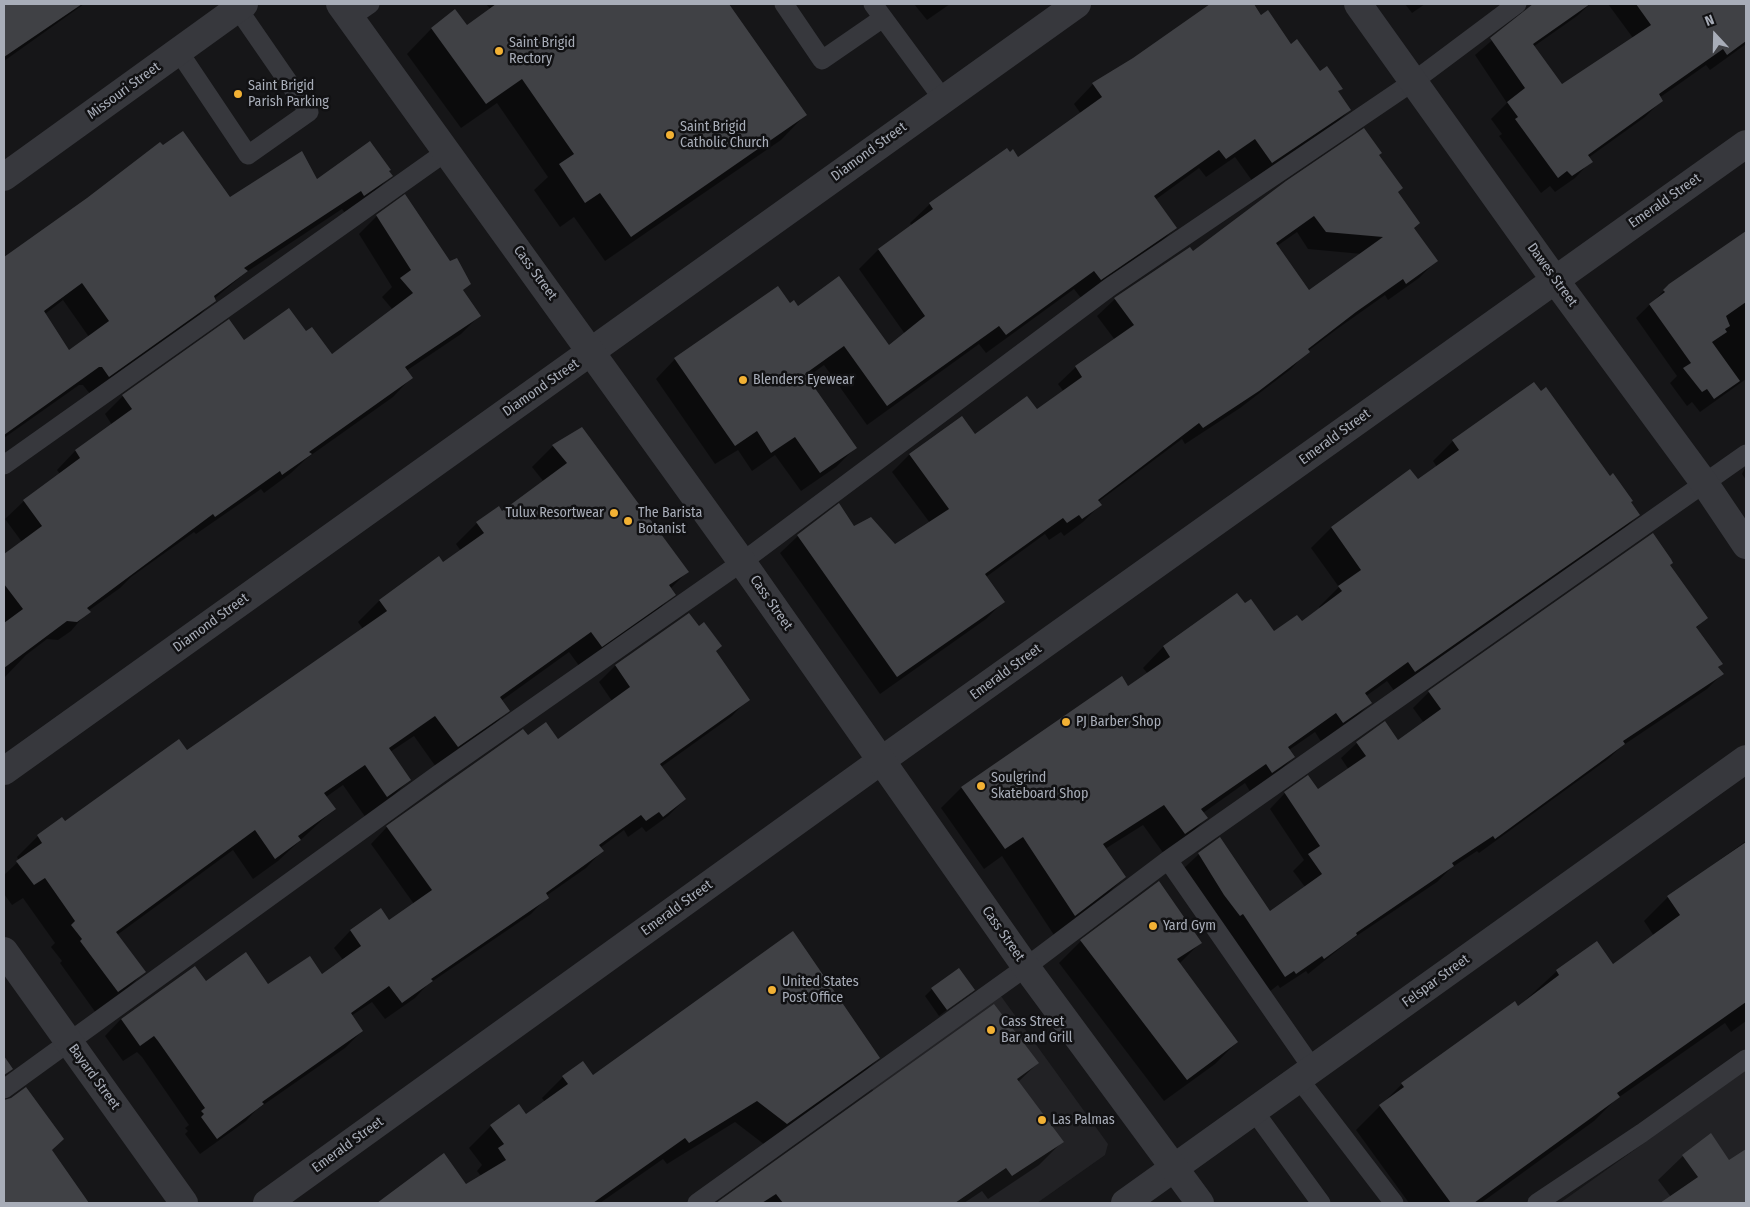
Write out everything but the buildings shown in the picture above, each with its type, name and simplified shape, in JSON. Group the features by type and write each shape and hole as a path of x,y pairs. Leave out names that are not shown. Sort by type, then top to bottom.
{"street":[{"name":"Diamond Street","path":"4,771 1077,4"},
{"name":"Dawes Street","path":"1358,4 1555,280 1705,484 1746,545"},
{"name":"Missouri Street","path":"4,177 241,6"},
{"name":"Cass Street","path":"353,8 447,150 742,562 1026,967 1200,1203"},
{"name":"Emerald Street","path":"267,1203 882,760 1746,144"},
{"name":"Felspar Street","path":"1125,1203 1746,759"},
{"name":"Bayard Street","path":"4,951 184,1203"}],"lane":[{"path":"784,4 822,60 878,11 942,99"},
{"path":"4,1089 438,774 742,562 1110,288 1414,80 1518,4"},
{"path":"179,52 248,155 309,112 241,6"},
{"path":"4,465 447,150"},
{"path":"697,1203 1026,967 1168,860 1746,454"},
{"path":"1168,860 1306,1074 1394,1203"},
{"path":"1537,1203 1642,1133 1746,1059"},
{"path":"1254,1111 1321,1203"}],"shaded area":[{"path":"998,992 1108,1144 1105,1155 1037,1203 955,1203 869,1085"},
{"path":"1746,1069 1746,1203 1560,1203 1675,1121"}],"place":[{"name":"Saint Brigid Rectory","path":"499,51"},
{"name":"Saint Brigid Parish Parking","path":"238,94"},
{"name":"Saint Brigid Catholic Church","path":"670,135"},
{"name":"Blenders Eyewear","path":"743,380"},
{"name":"Tulux Resortwear","path":"614,513"},
{"name":"The Barista Botanist","path":"628,521"},
{"name":"PJ Barber Shop","path":"1066,722"},
{"name":"Soulgrind Skateboard Shop","path":"981,786"},
{"name":"Yard Gym","path":"1153,926"},
{"name":"United States Post Office","path":"772,990"},
{"name":"Cass Street Bar and Grill","path":"991,1030"},
{"name":"Las Palmas","path":"1042,1120"}]}
